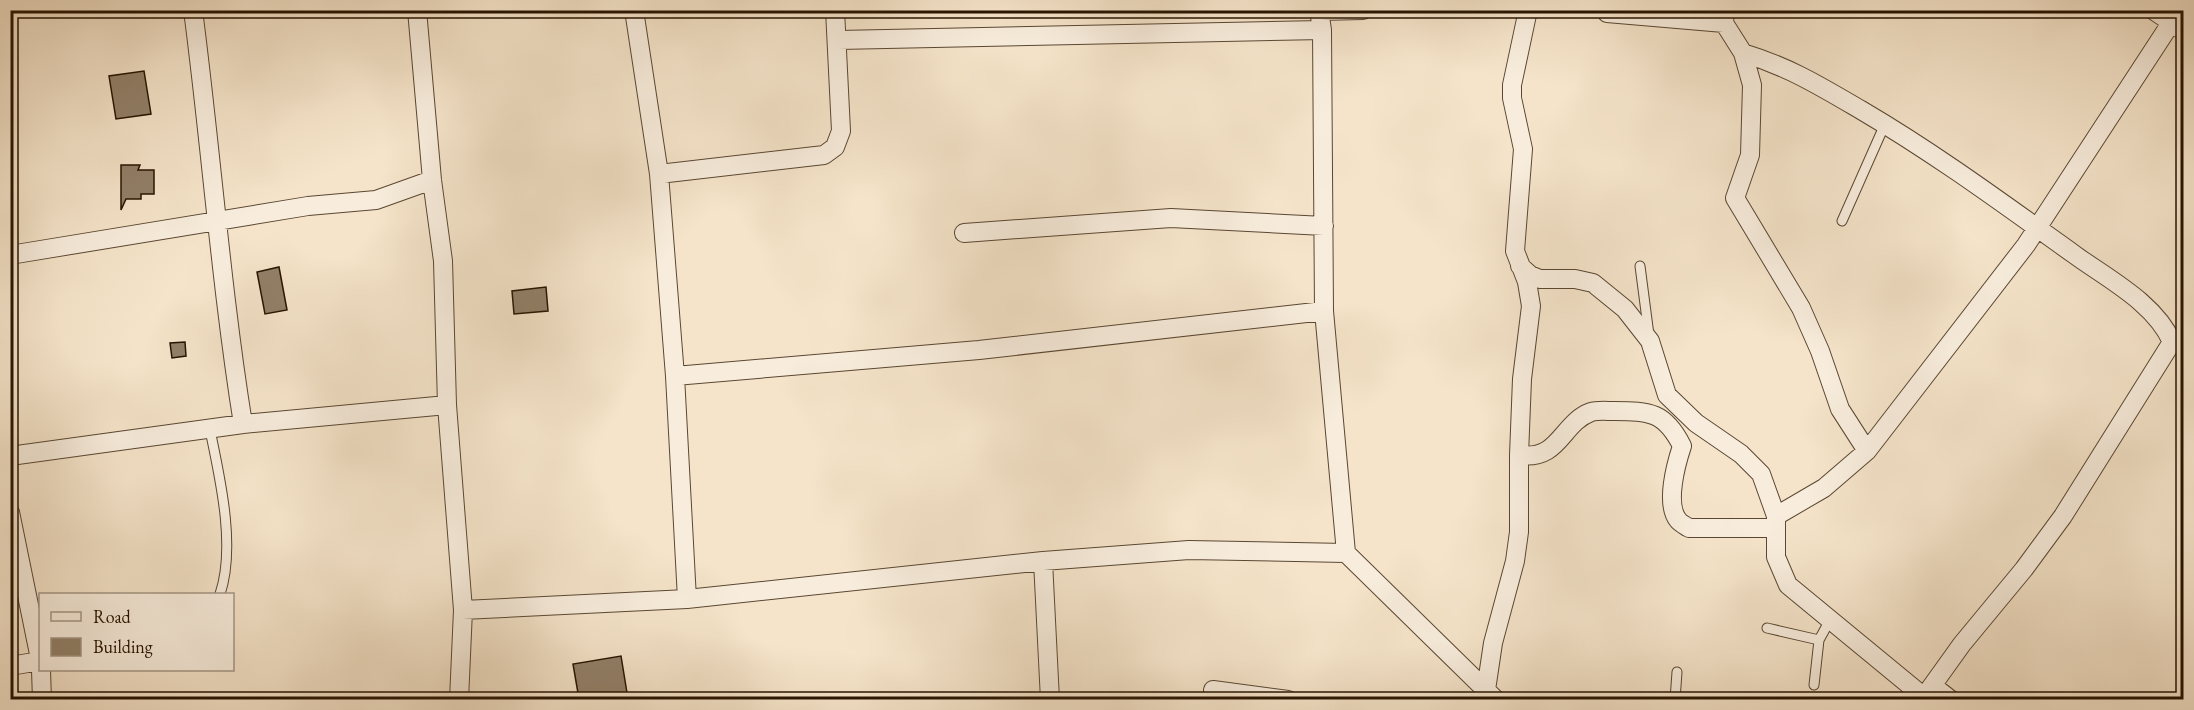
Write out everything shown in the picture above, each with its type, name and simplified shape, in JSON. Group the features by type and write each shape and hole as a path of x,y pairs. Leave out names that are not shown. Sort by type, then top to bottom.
{"street":[{"path":"193,10 213,166 215,222 243,424"},
{"path":"417,10 432,180 443,261 447,405 463,610 459,699"},
{"path":"634,10 659,174 675,376 687,599"},
{"path":"659,174 824,155 835,147 841,131 835,10"},
{"path":"1364,10 1319,11 1322,30 1324,311 1346,553 1491,695"},
{"path":"1491,695 1493,643 1516,551 1522,379 1531,306 1527,282 1515,250 1523,149 1512,98 1512,85 1528,10"},
{"path":"1519,455 1535,457 1560,442 1576,422 1592,411 1647,411 1672,426 1682,446 1675,470 1672,506 1678,520 1689,528 1775,522 1824,488 1867,452 2037,227 2177,27 2153,10"},
{"path":"1607,13 1725,17 1743,53 1752,86 1750,155 1735,198 1801,308 1820,351 1840,409 1867,452"},
{"path":"838,39 1322,30"},
{"path":"1743,53 1797,72 1885,124 1986,189 2134,298 2178,342 2063,516 2024,569 1962,644 1927,694"},
{"path":"10,255 308,206 376,200 432,180"},
{"path":"964,233 1171,218 1324,226"},
{"path":"1520,266 1530,275 1540,279 1575,279 1593,283 1625,309 1650,341 1667,395 1696,423 1741,454 1761,474 1775,522 1776,558 1788,585 1927,694 1951,699"},
{"path":"675,376 979,350 1324,311"},
{"path":"10,456 243,424 447,405"},
{"path":"10,512 39,655"},
{"path":"463,610 687,599 1043,561 1189,550 1346,553"},
{"path":"1043,561 1050,699"},
{"path":"10,666 39,660"},
{"path":"41,671 42,699"},
{"path":"1212,690 1288,699"}],"lane":[{"path":"1842,221 1885,124"},
{"path":"1640,266 1650,341"},
{"path":"210,430 220,479 226,547 227,575 220,593"},
{"path":"1814,685 1819,640 1830,620"},
{"path":"1767,628 1819,640"},
{"path":"1675,699 1677,672"}],"building":[{"path":"144,71 151,114 116,119 109,76"},
{"path":"121,165 140,165 138,170 154,170 154,194 141,194 141,199 126,199 121,210"},
{"path":"279,267 287,310 265,314 257,272"},
{"path":"546,287 548,311 514,314 512,291"},
{"path":"185,342 186,356 172,358 170,343"},
{"path":"621,656 628,699 579,699 573,664"}]}
